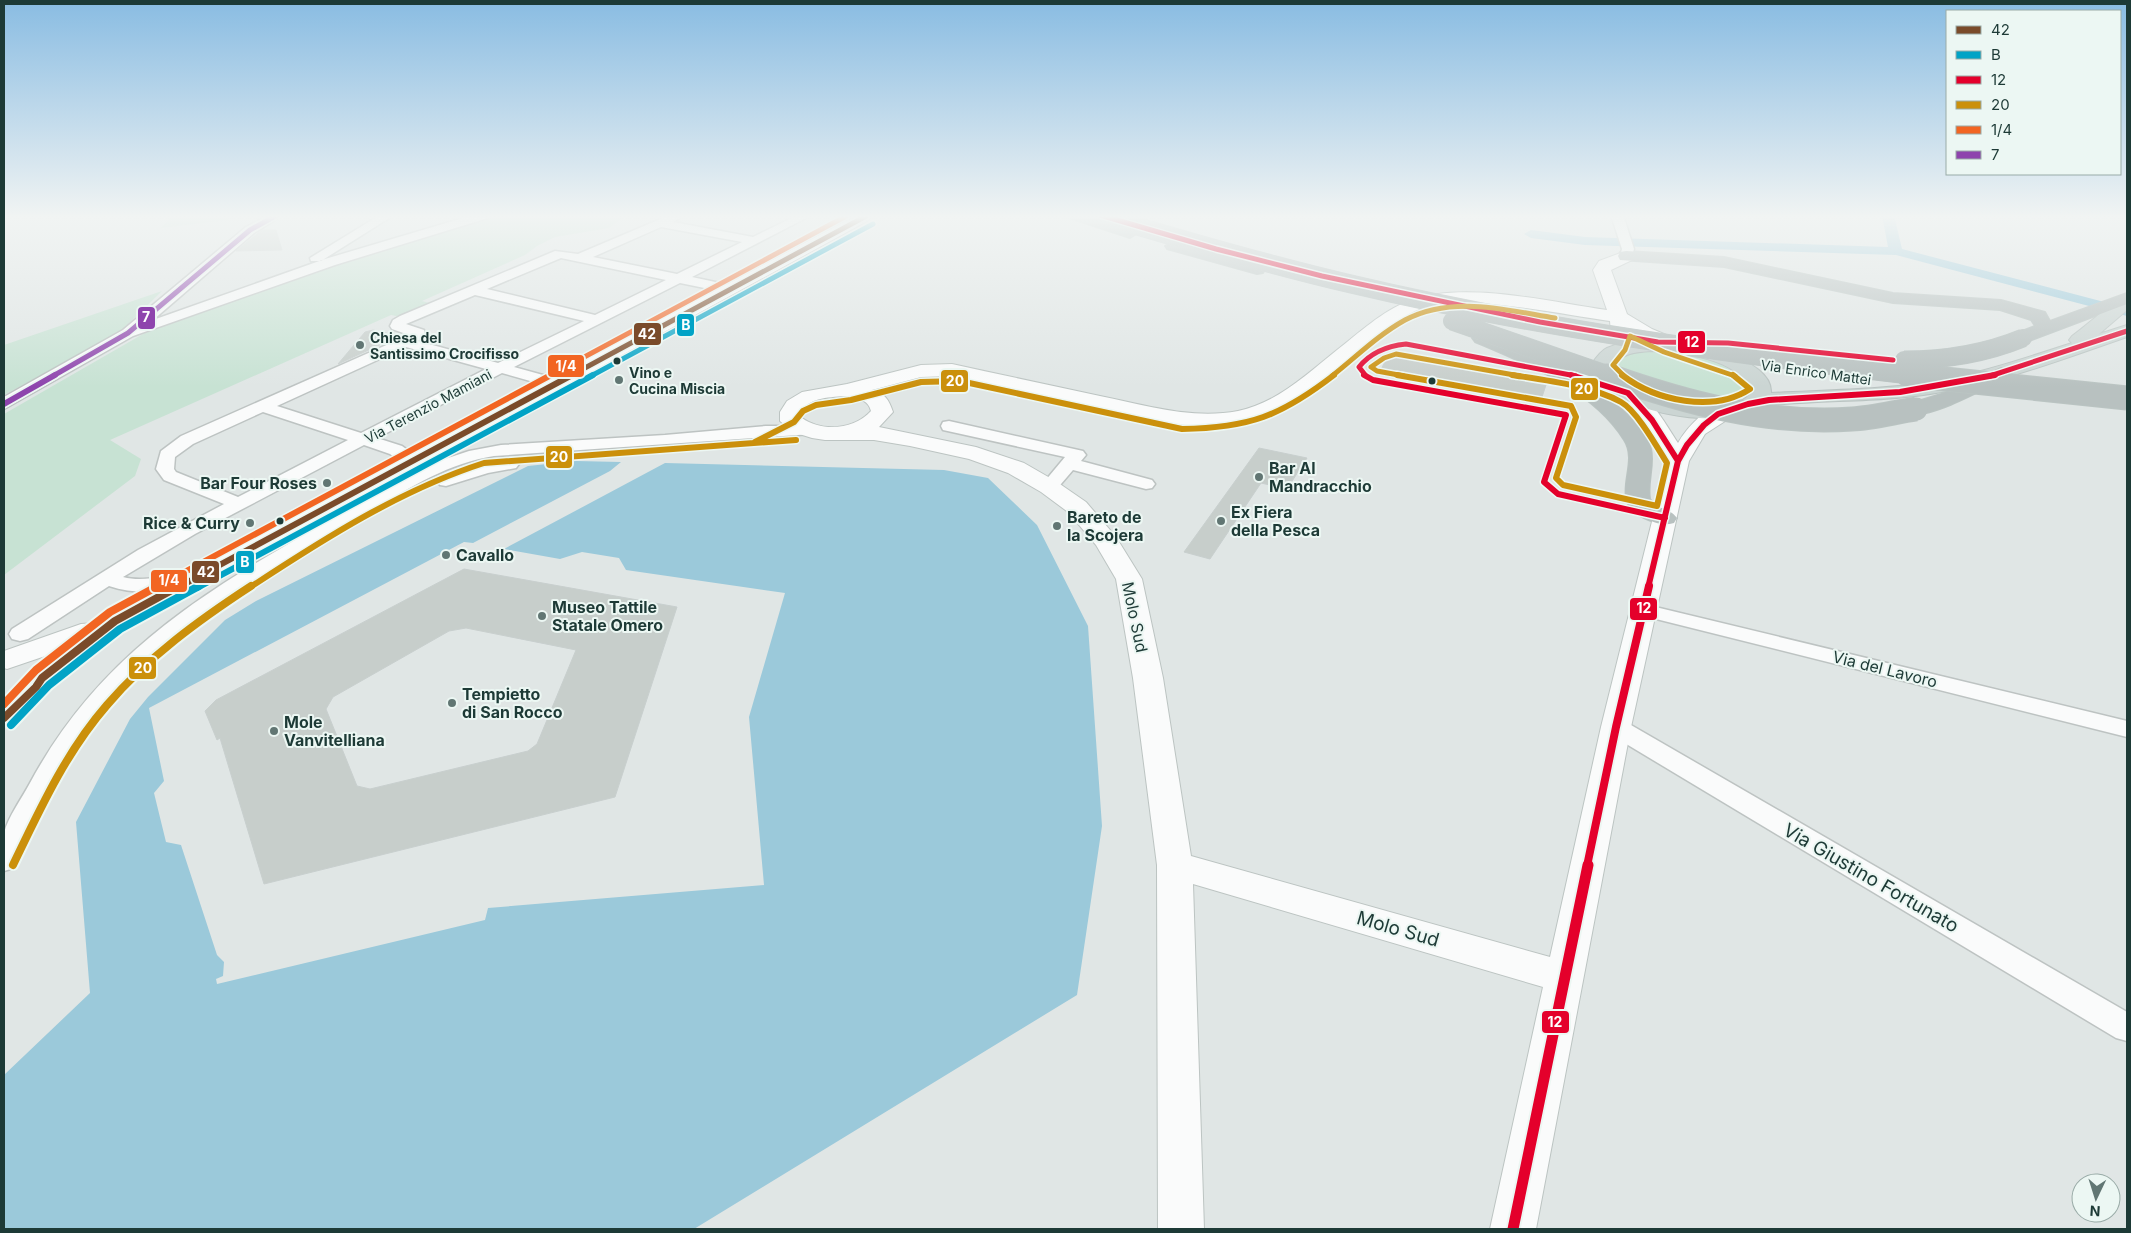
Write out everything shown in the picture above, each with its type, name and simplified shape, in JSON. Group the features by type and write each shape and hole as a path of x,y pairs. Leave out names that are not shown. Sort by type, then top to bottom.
{"highway":[{"name":"Via Enrico Mattei","path":"1271,273 1531,328 1686,354 1888,382 2127,408"},
{"name":"Via Enrico Mattei","path":"1310,273 1367,287 1540,322 1658,342 1875,371 2127,398"},
{"path":"1773,273 1893,298 2001,305 2038,316 2046,328"},
{"path":"1301,280 1471,326 1643,389 1724,411 1778,420 1831,422 1868,419 1916,409 1948,398 2001,373"},
{"path":"1301,280 1442,324 1508,349 1575,384 1616,416 1636,440 1642,458 1636,494 1642,506 1665,518"},
{"path":"1658,342 1728,343 1858,357 1912,360 1978,355 2127,299"}],"main road":[{"name":"Via Enrico Mattei","path":"2058,353 2106,320 2127,299"},
{"name":"Via Enrico Mattei","path":"1867,395 1782,381 1760,375 1728,361 1681,348 1632,347 1618,335 1601,365 1604,374 1613,384 1628,393 1675,408 1725,411 1744,407 1757,400 1867,395 1929,388 2001,373 2127,331"},
{"name":"Via Enrico Mattei","path":"1728,361 1746,370 1758,381 1762,391 1757,400"}],"street":[{"path":"128,333 200,273"},
{"path":"286,277 293,273"},
{"path":"4,404 128,333 300,273"},
{"path":"238,504 174,479 167,474 164,466 167,455 177,445 418,336 419,333 399,328 398,323 515,273"},
{"path":"649,273 729,289"},
{"name":"Via Terenzio Mamiani","path":"20,634 155,548 500,368 692,273"},
{"path":"6,660 115,621 760,273"},
{"path":"1603,273 1618,335"},
{"path":"473,290 599,320"},
{"name":"Via Enrico Mattei","path":"847,390 929,369 956,370 1167,416 1217,420 1252,414 1282,401 1387,320 1418,303 1445,298 1473,298 1556,308 1618,335 1645,333 1681,348"},
{"path":"404,342 554,383"},
{"name":"Via Enrico Mattei","path":"879,409 887,389 904,375"},
{"name":"Molo Sud","path":"751,432 789,414 791,408 808,397 847,390 861,392 879,409 889,427 910,439"},
{"path":"1628,393 1652,420 1678,461"},
{"path":"261,406 396,450 412,461"},
{"name":"Molo Sud","path":"842,432 864,426 879,409"},
{"path":"1513,1229 1616,727 1678,461 1696,430 1725,411"},
{"path":"789,414 791,421 806,430"},
{"path":"949,426 1077,455 1059,475"},
{"name":"Molo Sud","path":"4,861 55,760 82,719 118,677 157,640 202,605 303,543 385,495 444,465 472,455 493,451 646,442 751,432 806,430 874,433 910,439 976,454 1016,468 1059,475 1077,507 1108,542 1129,579 1148,678 1175,864 1181,1229"},
{"name":"Molo Sud","path":"303,543 461,474 485,468 646,442"},
{"name":"Molo Sud","path":"412,461 429,466 569,455"},
{"path":"1059,475 1146,484"},
{"path":"109,579 124,585 143,586 192,580"},
{"name":"Via del Lavoro","path":"1643,610 2127,729"},
{"path":"8,710 36,687 42,678 115,621"},
{"path":"6,660 36,663 42,672 42,678"},
{"name":"Via Giustino Fortunato","path":"1616,727 2127,1028"},
{"name":"Molo Sud","path":"1175,864 1565,977"}],"green space":[{"path":"309,273 486,273 422,301 429,303 401,317 391,315 110,440 141,459 135,476 4,575 4,414 143,334"},
{"path":"162,291 119,333 4,395 4,345"},
{"path":"1641,351 1683,353 1711,360 1734,373 1744,383 1744,392 1736,399 1722,403 1615,368 1622,358"}],"water":[{"path":"576,461 621,462 610,471 473,543 464,542 149,708 164,781 154,793 166,842 181,845 217,955 224,962 223,976 216,979 217,984 485,920 488,908 764,885 749,717 785,593 626,570 619,558 582,552 560,559 504,549 665,463 944,470 988,478 1037,525 1088,626 1102,826 1077,995 694,1229 4,1229 4,1075 90,993 76,822 130,719 148,697 225,620 256,601 528,466"}],"building":[{"path":"373,330 399,336 338,364 365,332"},
{"path":"1389,353 1547,382 1540,403 1379,374"},
{"name":"Ex Fiera della Pesca","path":"1259,448 1307,458 1287,489 1261,483 1210,559 1184,552"},
{"name":"Mole Vanvitelliana","path":"464,569 677,607 615,797 264,884 220,738 217,740 205,711 216,700","holes":["466,628 576,650 537,744 528,751 370,789 357,786 326,709 333,697 449,631"]}],"waterway":[{"path":"1978,273 2127,312"}],"transit line":[{"name":"7","path":"4,404 128,333 200,273"},
{"name":"1/4","path":"4,704 36,670 110,612 741,273"},
{"name":"42","path":"4,718 36,687 42,678 115,621 761,273"},
{"name":"B","path":"11,725 49,685 120,629 783,273"},
{"name":"12","path":"1308,273 1540,322 1658,342 1728,343 1893,360"},
{"name":"20","path":"755,442 794,422 803,411 816,405 851,400 921,382 960,381 1182,429 1238,425 1260,420 1280,412 1317,388 1386,333 1404,321 1424,312 1465,306 1510,310 1555,318"},
{"name":"12","path":"1513,1229 1616,727 1678,461 1687,445 1698,431 1718,414 1748,404 1791,397 1900,392 1964,382 2017,368 2127,331"},
{"name":"20","path":"1630,336 1664,352 1731,373 1750,389 1737,397 1720,401 1700,402 1678,399 1639,385 1623,376 1613,365 1625,350 1630,336"},
{"name":"12","path":"1665,518 1558,494 1544,482 1566,415 1373,380 1363,374 1359,367 1363,361 1380,350 1406,344 1573,375 1628,393 1652,420 1678,461"},
{"name":"20","path":"1396,354 1571,385 1622,402 1644,426 1667,463 1657,506 1563,485 1556,478 1576,417 1575,411 1571,406 1377,371 1371,367 1384,358 1396,354"},
{"name":"20","path":"13,865 45,799 73,751 107,705 133,677 161,651 223,604 400,498 441,478 484,463 796,440"}],"place":[{"name":"Chiesa del Santissimo Crocifisso","path":"360,345"},
{"name":"Vino e Cucina Miscia","path":"619,380"},
{"name":"Bar Al Mandracchio","path":"1259,477"},
{"name":"Bar Four Roses","path":"327,483"},
{"name":"Ex Fiera della Pesca","path":"1221,521"},
{"name":"Rice & Curry","path":"250,523"},
{"name":"Bareto de la Scojera","path":"1057,526"},
{"name":"Cavallo","path":"446,555"},
{"name":"Museo Tattile Statale Omero","path":"542,616"},
{"name":"Tempietto di San Rocco","path":"452,703"},
{"name":"Mole Vanvitelliana","path":"274,731"}]}
